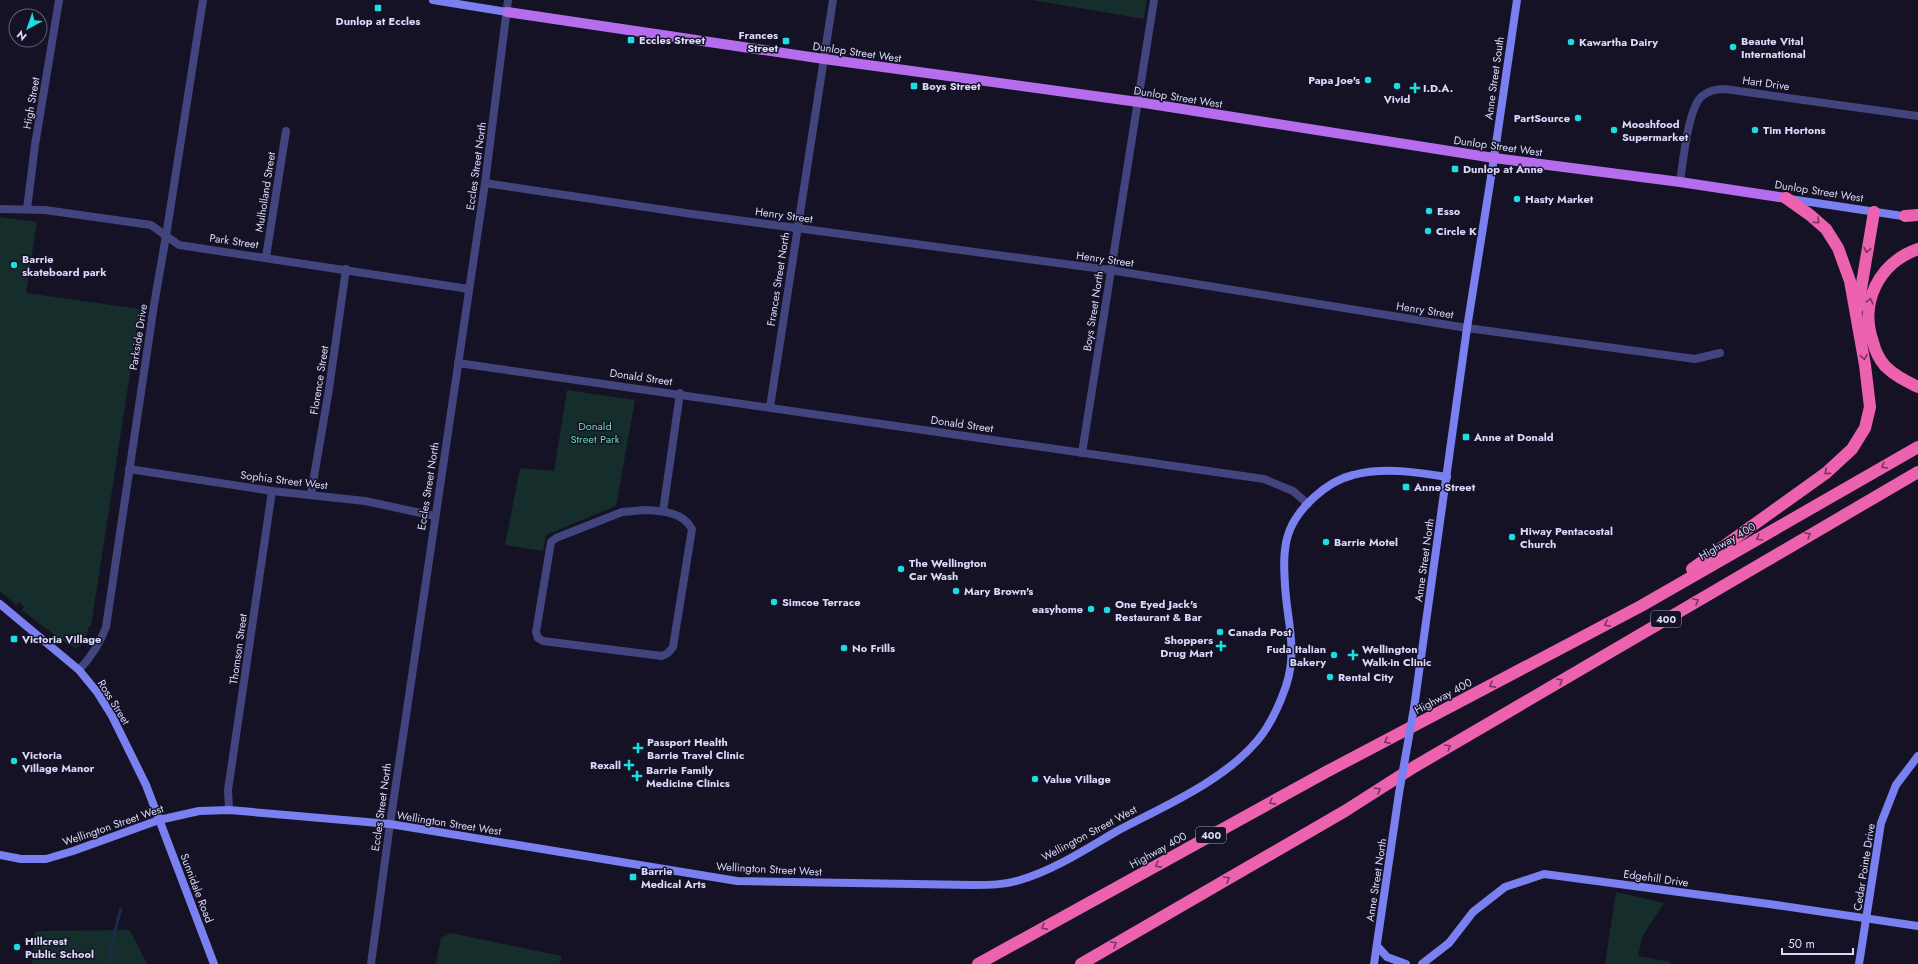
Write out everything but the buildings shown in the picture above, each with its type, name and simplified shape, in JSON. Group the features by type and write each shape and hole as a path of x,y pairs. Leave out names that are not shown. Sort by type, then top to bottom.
{"highway":[{"path":"1641,606 1826,474 1852,448 1865,428 1870,407 1866,365 1856,319 1850,281 1838,248 1826,229 1810,215 1786,198"},
{"path":"1856,319 1874,212"},
{"path":"1905,216 1918,215"},
{"path":"1918,249 1905,254 1887,269 1873,289 1868,306 1868,329 1875,349 1884,364 1897,377 1918,388"},
{"name":"Highway 400","path":"978,964 1326,772 1641,606 1918,447"},
{"name":"400","path":"1081,964 1345,811 1421,763 1918,472"}],"main road":[{"name":"Dunlop Street West","path":"507,12 824,59 1138,102 1494,158 1680,182 1786,198"}],"street":[{"name":"High Street","path":"27,209 35,145 59,0"},
{"name":"Parkside Drive","path":"79,670 101,641 106,627 154,305 203,0"},
{"name":"Dunlop Street West","path":"434,0 507,12"},
{"name":"Eccles Street North","path":"371,964 390,824 485,183 508,0"},
{"name":"Frances Street North","path":"770,407 833,0"},
{"name":"Boys Street North","path":"1082,453 1154,0"},
{"name":"Anne Street South","path":"1494,158 1517,0"},
{"name":"Hart Drive","path":"1680,182 1692,110 1702,96 1716,89 1918,116"},
{"name":"Mulholland Street","path":"266,257 286,131"},
{"name":"Anne Street North","path":"1374,964 1399,793 1414,708 1467,328 1494,158"},
{"name":"Henry Street","path":"485,183 797,228 1110,270 1467,328 1695,359 1720,353"},
{"name":"Dunlop Street West","path":"1786,198 1918,218"},
{"name":"Park Street","path":"0,209 11,211 27,209 45,210 151,225 179,245 346,269 469,289"},
{"name":"Florence Street","path":"311,494 329,389 346,269"},
{"name":"Donald Street","path":"458,362 680,393 1264,479 1293,491 1308,504"},
{"path":"663,511 680,393"},
{"name":"Sophia Street West","path":"129,469 272,490 365,501 435,516"},
{"path":"1308,504 1338,481 1353,475 1394,471 1447,477"},
{"name":"Thomson Street","path":"229,810 228,790 272,490"},
{"name":"Wellington Street West","path":"0,855 21,859 46,859 73,852 159,820 199,811 229,810 390,824 737,881 978,885 1003,884 1020,880 1069,858 1210,780 1237,761 1261,736 1278,707 1289,674 1292,656 1292,634 1285,587 1286,545 1294,522 1308,504"},
{"path":"663,511 681,516 688,522 692,529 673,647 668,653 662,656 543,641 538,638 536,632 552,542 556,538 622,512 663,511"},
{"name":"Ross Street","path":"0,604 79,670 97,692 112,716 146,785 159,820"},
{"name":"Cedar Pointe Drive","path":"1859,964 1881,823 1896,785 1918,756"},
{"name":"Sunnidale Road","path":"159,820 214,964"},
{"name":"Edgehill Drive","path":"1422,964 1449,943 1473,912 1505,887 1544,874 1918,926"},
{"path":"1377,946 1387,957 1406,964"}],"green space":[{"path":"1032,0 1147,0 1144,19"},
{"path":"0,217 37,222 26,293 140,309 91,626 89,626 85,643 77,648 67,643 22,610 24,607 19,602 16,605 0,591"},
{"name":"Donald Street Park","path":"567,390 635,400 616,506 546,535 543,551 505,545 520,468 554,471"},
{"path":"1616,892 1664,903 1643,935 1638,956 1671,962 1670,964 1605,964"},
{"path":"130,930 147,964 32,964 35,931"},
{"path":"450,933 562,956 559,964 436,964 441,938"}],"waterway":[{"path":"110,964 112,941 121,909"}],"place":[{"name":"Dunlop at Eccles","path":"378,8"},
{"name":"Eccles Street","path":"631,40"},
{"name":"Frances Street","path":"786,41"},
{"name":"Kawartha Dairy","path":"1571,42"},
{"name":"Beaute Vital International","path":"1733,47"},
{"name":"Papa Joe's","path":"1368,80"},
{"name":"Boys Street","path":"914,86"},
{"name":"Vivid","path":"1397,86"},
{"name":"I.D.A.","path":"1415,88"},
{"name":"PartSource","path":"1578,118"},
{"name":"Mooshfood Supermarket","path":"1614,130"},
{"name":"Tim Hortons","path":"1755,130"},
{"name":"Dunlop at Anne","path":"1455,169"},
{"name":"Hasty Market","path":"1517,199"},
{"name":"Esso","path":"1429,211"},
{"name":"Circle K","path":"1428,231"},
{"name":"Barrie skateboard park","path":"14,265"},
{"name":"Anne at Donald","path":"1466,437"},
{"name":"Anne Street","path":"1406,487"},
{"name":"Hiway Pentacostal Church","path":"1512,537"},
{"name":"Barrie Motel","path":"1326,542"},
{"name":"The Wellington Car Wash","path":"901,569"},
{"name":"Mary Brown's","path":"956,591"},
{"name":"Simcoe Terrace","path":"774,602"},
{"name":"easyhome","path":"1091,609"},
{"name":"One Eyed Jack's Restaurant & Bar","path":"1107,610"},
{"name":"Canada Post","path":"1220,632"},
{"name":"Victoria Village","path":"14,639"},
{"name":"Shoppers Drug Mart","path":"1221,646"},
{"name":"No Frills","path":"844,648"},
{"name":"Fuda Italian Bakery","path":"1334,655"},
{"name":"Wellington Walk-in Clinic","path":"1353,655"},
{"name":"Rental City","path":"1330,677"},
{"name":"Passport Health Barrie Travel Clinic","path":"638,748"},
{"name":"Victoria Village Manor","path":"14,761"},
{"name":"Rexall","path":"629,765"},
{"name":"Barrie Family Medicine Clinics","path":"637,776"},
{"name":"Value Village","path":"1035,779"},
{"name":"Barrie Medical Arts","path":"633,877"},
{"name":"Hillcrest Public School","path":"17,947"}]}
